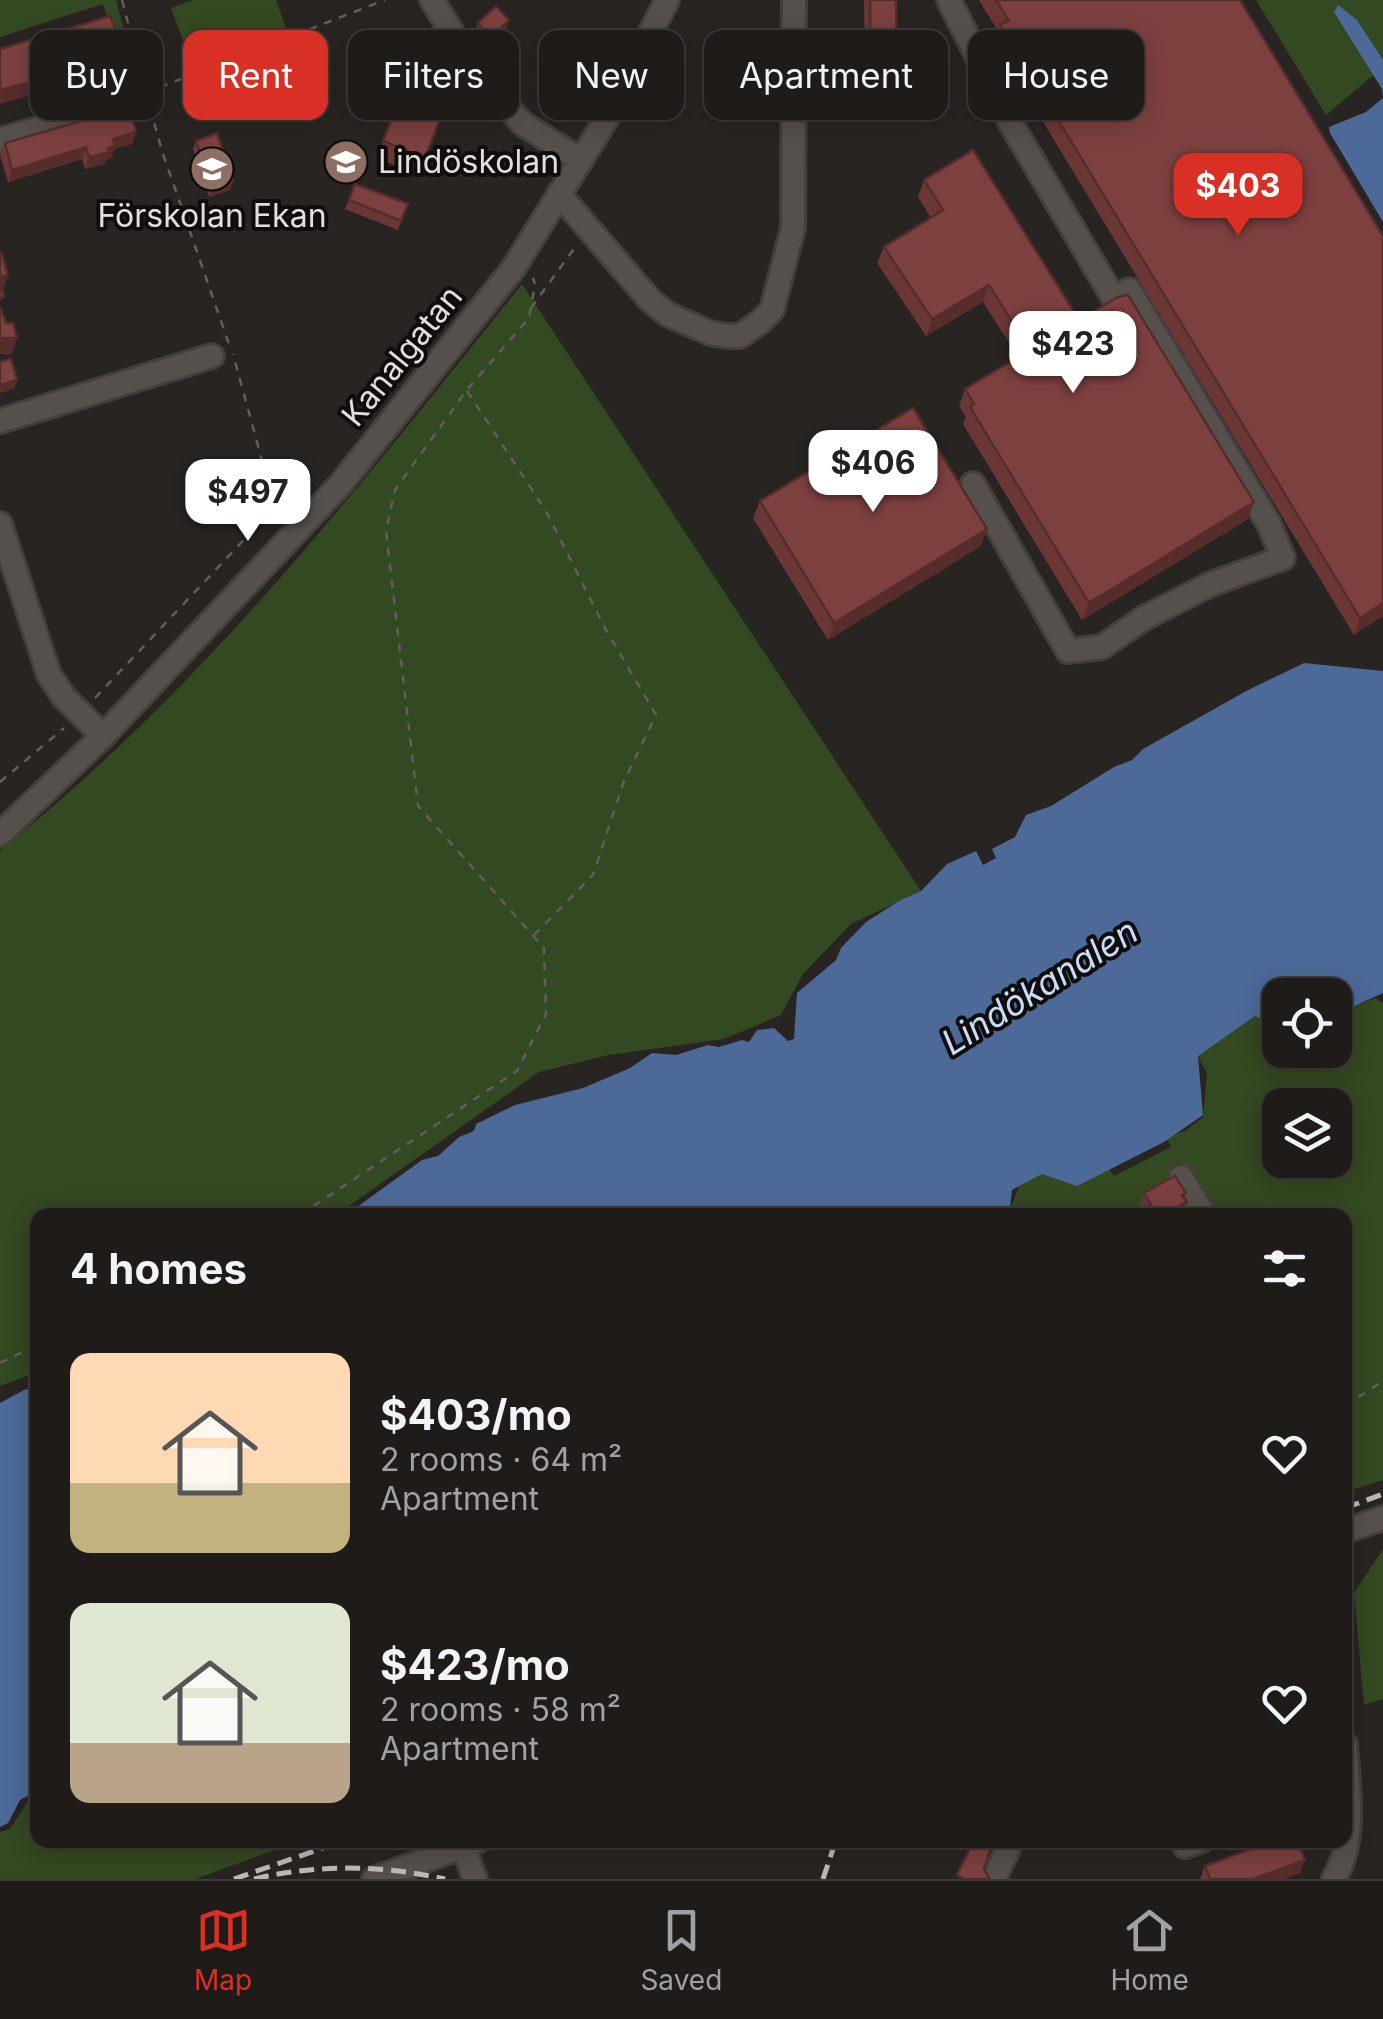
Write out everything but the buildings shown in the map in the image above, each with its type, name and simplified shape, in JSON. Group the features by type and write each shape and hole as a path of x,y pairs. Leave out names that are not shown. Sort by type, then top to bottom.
{"street":[{"path":"432,0 478,75 523,124 581,160"},
{"name":"Kanalgatan","path":"0,834 103,736 339,486 522,253 619,96 668,0"},
{"path":"559,194 667,314 710,334 740,336 760,322 772,310 793,228 794,0"},
{"path":"949,0 1010,122 1114,299 1129,290 1269,524 1283,558 1212,584 1144,618 1102,646 1068,651 973,484"},
{"path":"0,140 78,120"},
{"path":"0,420 212,356"},
{"path":"0,524 50,675 64,697 103,736"},
{"path":"1181,1177 1200,1208"},
{"path":"1352,1529 1383,1518"},
{"path":"374,1879 458,1848"},
{"path":"472,1848 475,1879"},
{"path":"994,1879 1008,1848"},
{"path":"1344,1874 1347,1848"}],"path":[{"path":"122,0 146,92 385,0"},
{"path":"0,782 81,712 255,528 272,497 232,354 162,151 147,120"},
{"path":"530,309 588,228"},
{"path":"311,1208 517,1071 546,1014 544,948 418,806 386,531 394,490 466,390 529,318 535,284 522,253"},
{"path":"466,390 546,512 606,630 656,715 624,781 594,875 533,936"},
{"path":"0,1362 30,1348"},
{"path":"1352,1401 1383,1381"}],"green space":[{"path":"0,0 116,0 124,30 111,30 103,4 0,37"},
{"path":"193,0 276,0 286,28 183,30 183,40 171,8"},
{"path":"1256,0 1383,0 1383,67 1326,115"},
{"path":"522,284 921,891 851,924 803,974 781,1015 724,1039 609,1055 539,1072 346,1208 30,1208 30,1375 0,1386 0,850 74,788 212,653 401,434"},
{"path":"1375,998 1383,1003 1383,1480 1352,1490 1352,1208 1009,1208 1024,1174 1109,1169 1114,1176 1171,1147 1166,1137 1185,1131 1203,1117 1207,1073 1196,1053 1262,1012 1262,1068 1352,1068 1352,1007"},
{"path":"1383,1549 1383,1699 1364,1705 1354,1593"},
{"path":"30,1801 30,1848 280,1848 195,1879 0,1879 0,1832 10,1829"}],"water":[{"path":"1338,5 1357,20 1383,60 1383,98 1382,89 1334,12"},
{"path":"1383,98 1383,222 1329,127 1366,112"},
{"name":"Lindökanalen","path":"1304,663 1383,671 1383,993 1352,1007 1352,978 1262,978 1262,1019 1255,1016 1198,1056 1203,1115 1164,1142 1077,1186 1042,1174 1012,1190 1010,1208 356,1208 422,1160 438,1156 459,1137 474,1131 476,1124 515,1105 583,1088 630,1068 652,1053 676,1055 708,1045 749,1042 757,1030 774,1028 788,1041 794,1039 797,993 836,960 841,948 866,922 921,891 947,864 976,851 983,865 996,858 992,849 1015,837 1026,815 1051,806 1132,760 1143,749"},
{"path":"30,1389 30,1795 20,1800 8,1823 0,1827 0,1403"}],"railway":[{"path":"1352,1505 1383,1494"},
{"path":"234,1879 323,1848"},
{"path":"823,1879 833,1848"},
{"path":"254,1879 349,1868 445,1879"}],"place":[{"name":"Lindöskolan","path":"346,162"},
{"name":"Förskolan Ekan","path":"212,169"}]}
